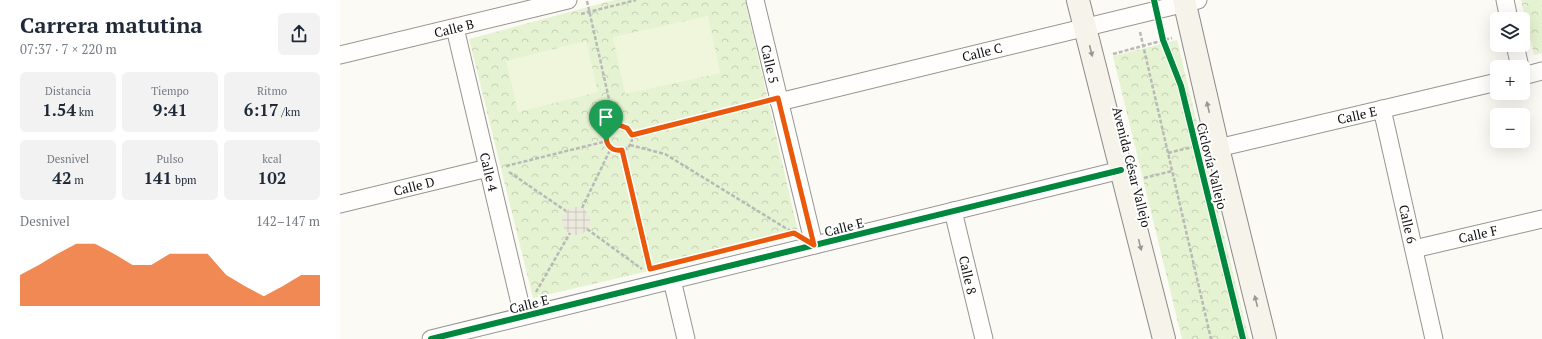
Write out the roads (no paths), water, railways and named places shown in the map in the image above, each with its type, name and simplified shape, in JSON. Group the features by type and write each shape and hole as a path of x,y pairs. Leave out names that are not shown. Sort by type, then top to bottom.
{"main road":[{"name":"Avenida César Vallejo","path":"1078,0 1093,59 1130,175 1164,339"},
{"path":"1189,1 1191,33 1265,339"}],"street":[{"name":"Calle 5","path":"755,0 773,101 814,245"},
{"path":"1505,0 1508,12"},
{"name":"Calle C","path":"773,101 1136,15 1189,1"},
{"name":"Calle B","path":"340,55 455,28 571,8"},
{"name":"Calle 4","path":"455,28 523,316"},
{"path":"1530,74 1542,71"},
{"name":"Calle E","path":"1217,144 1382,109 1490,84"},
{"name":"Calle 6","path":"1382,109 1434,339"},
{"name":"Calle D","path":"340,204 488,168"},
{"name":"Calle E","path":"431,339 953,211 1130,175"},
{"name":"Calle 8","path":"953,211 984,339"},
{"name":"Calle F","path":"1414,249 1542,220"},
{"path":"672,280 686,339"}]}
